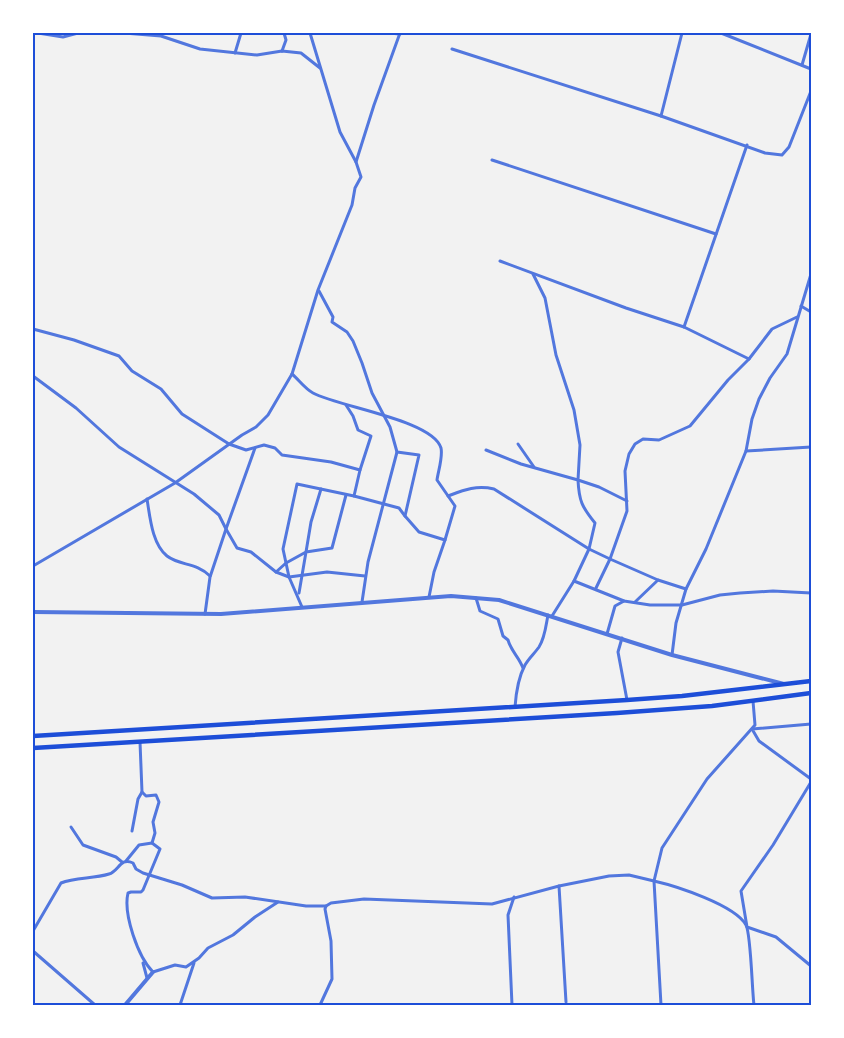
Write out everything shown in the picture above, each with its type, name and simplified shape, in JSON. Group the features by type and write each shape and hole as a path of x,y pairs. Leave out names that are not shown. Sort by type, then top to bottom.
{"highway":[{"path":"33,736 627,700 693,695 811,681"},
{"path":"33,748 617,713 753,701 811,693"}],"street":[{"path":"38,33 63,37 78,33"},
{"path":"124,33 161,36 200,50 257,55 282,51 301,53 320,68"},
{"path":"235,53 241,33"},
{"path":"282,51 286,40 284,33"},
{"path":"33,566 175,483 256,427 268,415 292,374 318,290 361,177 356,162 340,132 310,33"},
{"path":"356,162 400,33 389,33"},
{"path":"662,116 682,33"},
{"path":"721,33 811,69"},
{"path":"802,65 811,34"},
{"path":"452,49 662,116 765,153 782,155 789,147 811,91"},
{"path":"684,327 747,146"},
{"path":"492,160 716,234"},
{"path":"500,261 684,327 749,359"},
{"path":"515,707 517,688 523,668 530,655 540,647 550,616 574,581 589,549 595,523 582,506 579,495 580,445 574,410 556,355 545,298 533,274"},
{"path":"672,655 676,623 686,589 706,549 746,451 752,419 759,399 787,354 811,274"},
{"path":"318,290 333,317 332,322 347,332 353,341 397,452 365,576 362,602"},
{"path":"801,306 811,312"},
{"path":"596,589 610,559 627,511 625,471 635,444 643,439 659,440 690,426 728,380 749,359 772,329 797,317"},
{"path":"33,329 119,356 132,370 161,389 182,414 230,444 246,450 264,445 275,448 282,455 331,462 360,470"},
{"path":"292,374 311,392 346,405 384,415 427,432 442,449 437,480 454,506 429,597"},
{"path":"33,376 76,408 119,447 194,494 219,515 237,548 251,552 276,572 290,577 327,573 365,576"},
{"path":"346,405 358,430 371,436 354,496"},
{"path":"518,444 535,468"},
{"path":"746,451 811,447"},
{"path":"205,614 210,577 255,448"},
{"path":"486,450 535,468 590,482 627,501"},
{"path":"397,452 419,455 405,516"},
{"path":"302,607 290,577 283,549 297,484 399,508 419,532 445,540"},
{"path":"448,496 471,487 482,486 494,489 589,549 658,580 686,589"},
{"path":"298,595 311,522 321,489"},
{"path":"276,572 286,563 306,552 332,548 346,494"},
{"path":"147,499 156,539 167,556 203,570 210,577"},
{"path":"635,602 658,580"},
{"path":"574,581 624,601 650,605 682,605 720,594 773,591 811,593"},
{"path":"33,612 205,614 429,597 450,596 499,600 672,655 784,684"},
{"path":"476,598 480,611 498,619 502,636 508,640 510,650 520,660 523,668"},
{"path":"608,633 615,606 624,601"},
{"path":"622,638 618,652 627,700"},
{"path":"661,1005 654,881 663,848 707,779 755,725 753,701"},
{"path":"752,729 811,724"},
{"path":"752,729 759,741 811,780 773,845 741,891 747,927 753,1005"},
{"path":"132,831 138,799 142,792 140,741"},
{"path":"142,792 146,796 156,795 159,799 158,810 153,822 155,833 152,843"},
{"path":"71,828 83,845 124,862 133,863 136,869 212,898 245,897 306,906 326,906 331,903 364,899 492,904 559,886 609,876 629,875 682,888 737,915 747,927 776,937 809,965 811,958"},
{"path":"33,931 61,883 108,874 124,862 139,845 152,843 160,849 143,890 131,892 127,897 134,940 143,960 147,978"},
{"path":"559,886 566,1002"},
{"path":"512,1005 508,915 514,897"},
{"path":"125,1005 153,972 169,966 186,967 207,948 233,935 278,902"},
{"path":"320,1005 332,979 331,941 326,906"},
{"path":"33,951 95,1005"},
{"path":"143,960 153,972"},
{"path":"180,1005 195,961"}]}
